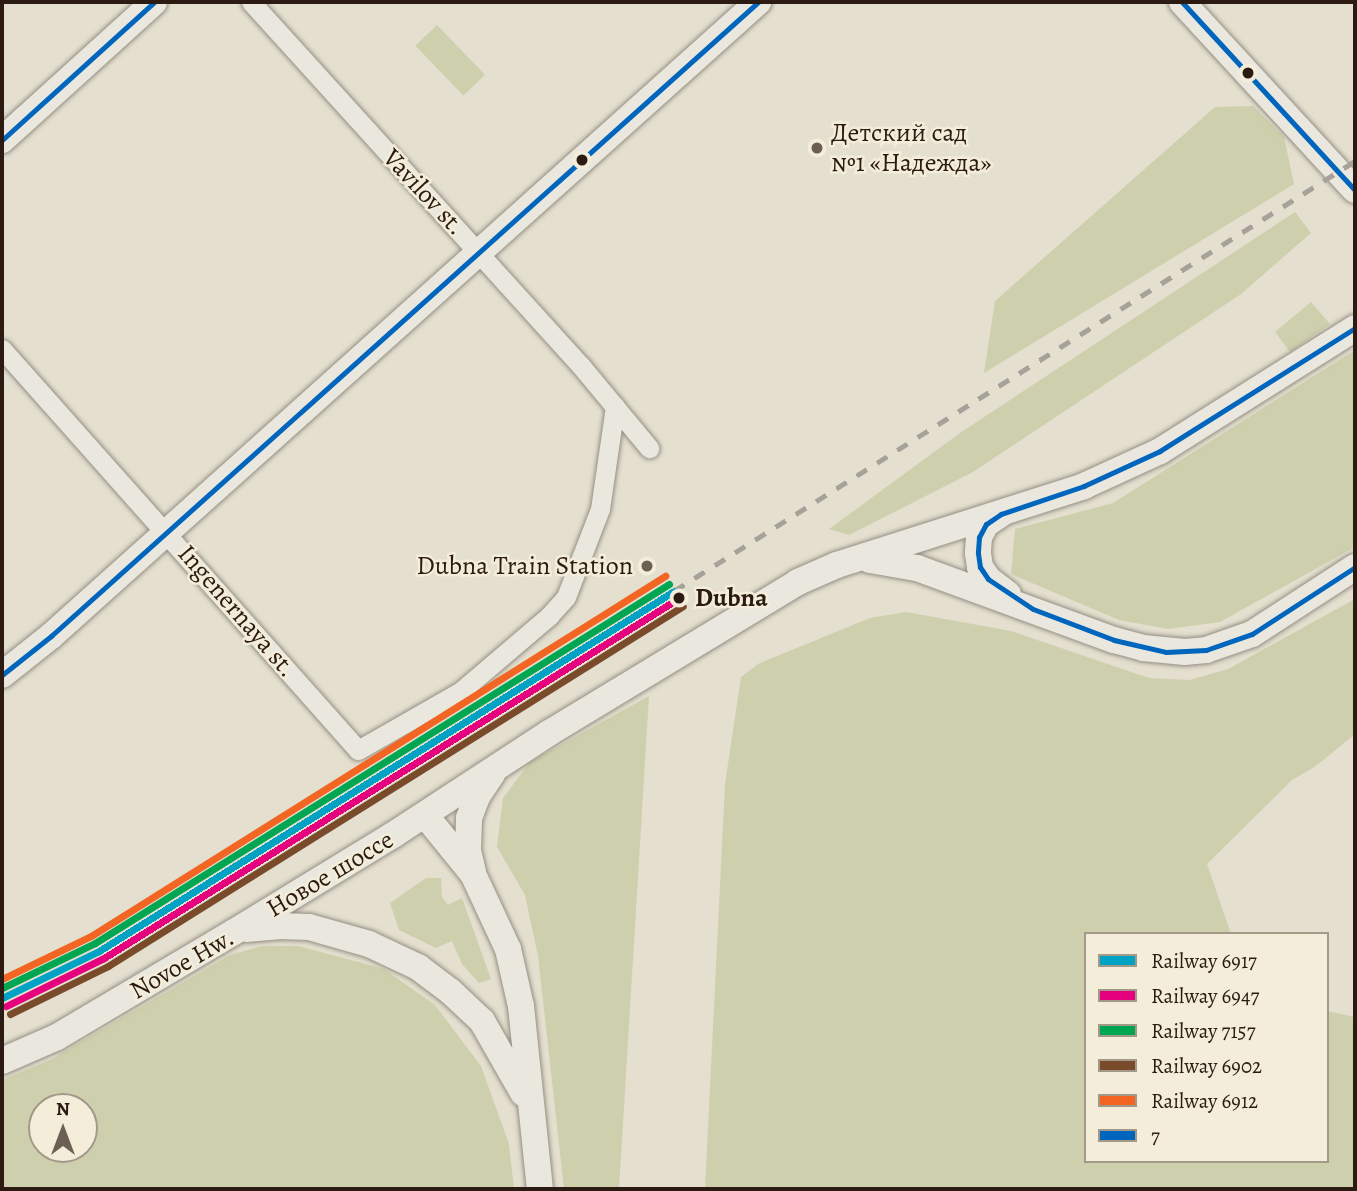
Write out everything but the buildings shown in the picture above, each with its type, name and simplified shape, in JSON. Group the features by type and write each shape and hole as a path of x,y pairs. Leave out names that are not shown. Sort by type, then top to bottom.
{"main road":[{"path":"2,140 154,2"},
{"path":"2,675 51,636 758,2"},
{"path":"1182,2 1355,190"},
{"name":"Новое шоссе","path":"234,932 425,815 497,766 798,582 1084,486 1160,451 1355,328"},
{"path":"1001,514 986,524 979,537 980,567 1003,591 1033,609"},
{"path":"854,561 875,560 917,568 1143,648 1166,652 1206,650 1252,634 1355,567"},
{"name":"Novoe Hw.","path":"473,874 468,850 469,818 478,795 497,766"},
{"name":"Novoe Hw.","path":"425,815 473,874 505,938 521,1006 540,1189"},
{"path":"302,890 302,903 308,918 326,932"},
{"name":"Novoe Hw.","path":"2,1060 57,1037 234,932 278,926 326,932 369,944 418,967 450,990 482,1021 519,1082 534,1129"},
{"path":"482,1021 501,1026 512,1022 521,1006"}],"street":[{"name":"Vavilov st.","path":"251,2 479,252 649,448"},
{"name":"Ingenernaya st.","path":"2,349 358,750 461,691 549,617 566,597 600,509 615,406"}],"green space":[{"path":"437,25 485,75 463,95 415,46"},
{"path":"1253,106 1284,137 1294,184 984,373 995,301 1215,107"},
{"path":"1295,212 1311,233 1241,294 973,472 849,535 829,529 960,433"},
{"path":"1311,302 1330,324 1290,352 1275,332"},
{"path":"1355,350 1355,547 1220,622 1168,629 1119,620 1011,574 1015,529 1113,503"},
{"path":"1355,599 1355,734 1316,766 1292,780 1207,864 1230,932 1084,932 1084,1163 1329,1163 1329,1011 1355,1017 1355,1189 705,1189 725,784 741,677 758,664 870,618 906,612 1011,631 1149,678 1190,680 1228,669"},
{"path":"649,696 619,1189 564,1189 538,956 525,895 497,847 503,798 530,762"},
{"path":"426,878 441,878 442,897 448,905 462,898 491,979 479,983 462,964 452,941 436,948 399,930 390,903"},
{"path":"262,946 299,946 384,969 435,1005 481,1066 509,1144 514,1189 2,1189 2,1080 50,1060 230,955"}],"railway":[{"path":"674,591 1355,161"}],"rail line":[{"name":"6912","path":"2,979 91,936 665,576"},
{"name":"7157","path":"2,988 95,943 669,584"},
{"name":"6917","path":"2,998 99,951 674,591"},
{"name":"6947","path":"6,1006 104,958 679,598"},
{"name":"6902","path":"10,1014 108,966 683,606"}],"transit line":[{"name":"7","path":"2,140 154,2"},
{"name":"7","path":"2,675 51,636 758,2"},
{"name":"7","path":"1182,2 1355,190"},
{"name":"7","path":"1355,328 1160,451 1084,486 1001,514 986,524 979,537 978,553 980,567 988,579 1033,609 1114,640 1166,652 1206,650 1252,634 1355,567"}],"place":[{"name":"Детский сад №1 «Надежда»","path":"817,148"},
{"name":"Dubna Train Station","path":"647,566"},
{"name":"Dubna","path":"679,598"}]}
